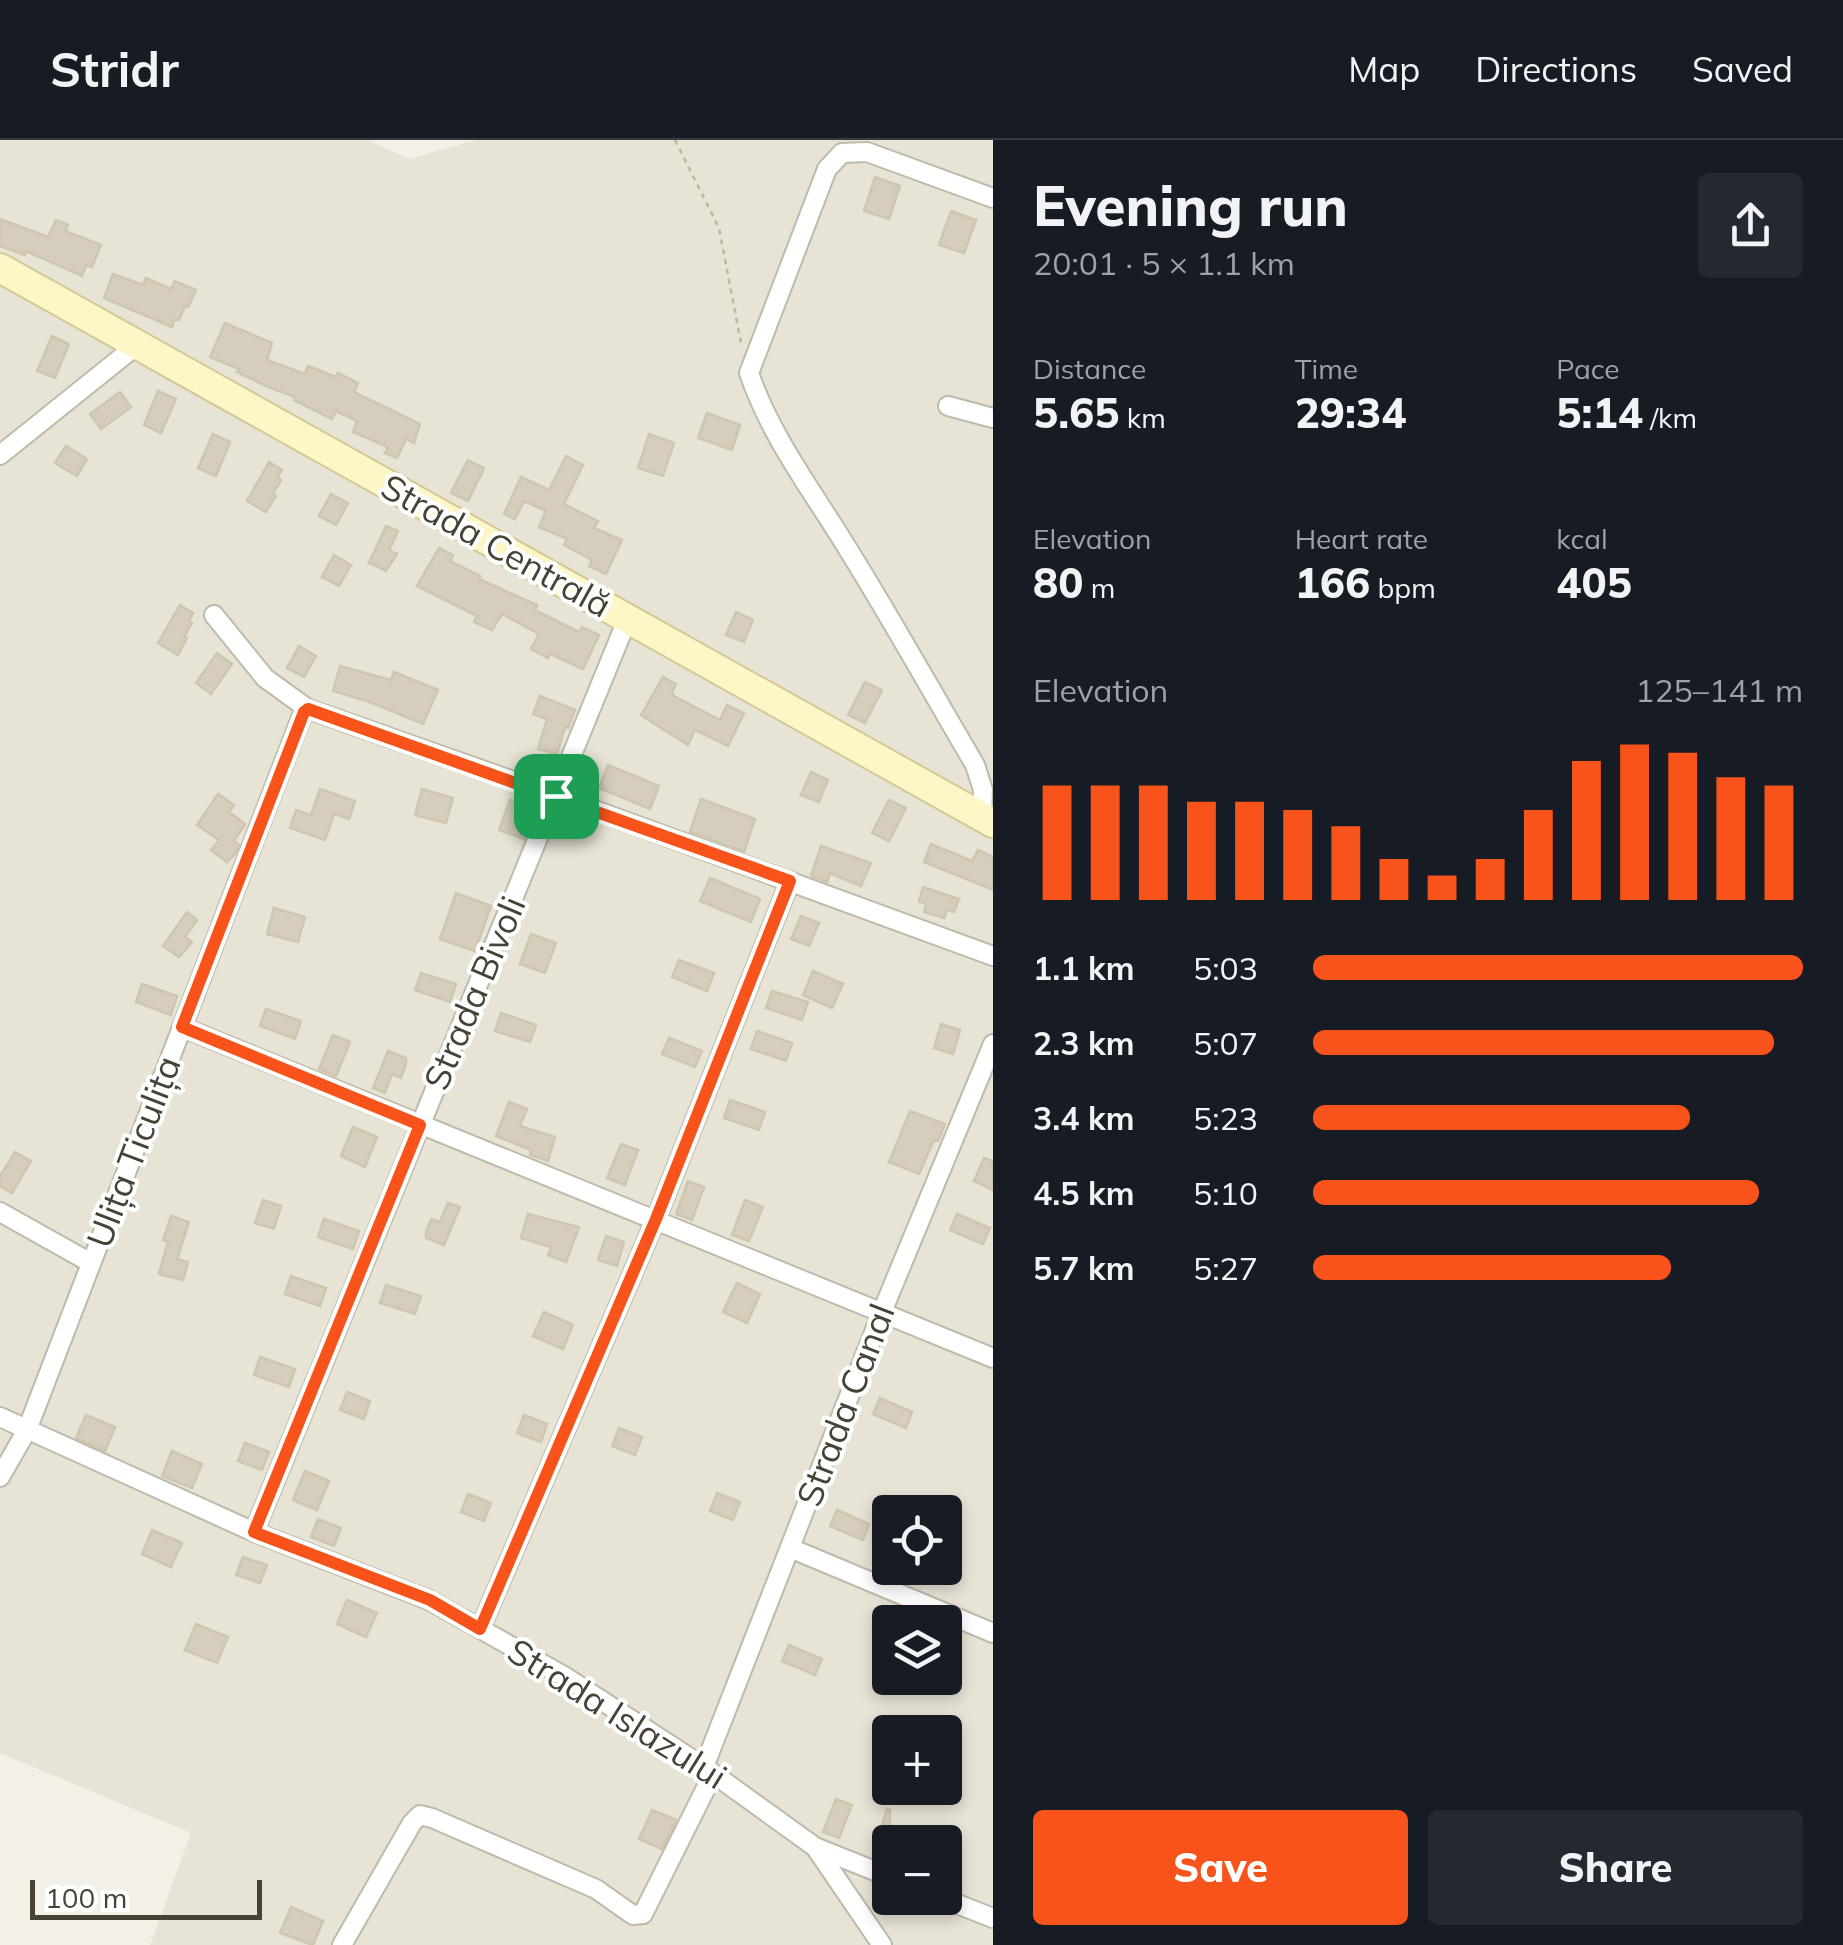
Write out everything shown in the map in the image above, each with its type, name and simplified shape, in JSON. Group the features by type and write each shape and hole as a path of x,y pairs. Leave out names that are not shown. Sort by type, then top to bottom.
{"main road":[{"name":"Strada Centrală","path":"0,268 987,820"}],"street":[{"path":"987,820 984,790 974,766 760,407 749,373 827,169 842,153 867,152 993,198"},
{"path":"0,455 138,346"},
{"path":"948,406 993,418"},
{"path":"214,615 265,678 308,709 993,956"},
{"name":"Strada Bivoli","path":"254,1532 627,620"},
{"name":"Ulița Ticulița","path":"0,1477 26,1430 308,709"},
{"path":"480,1629 656,1219 790,881"},
{"path":"182,1027 993,1358"},
{"name":"Strada Canal","path":"342,1945 412,1823 420,1816 463,1830 596,1890 632,1915 643,1914 708,1771 882,1312 986,1080 993,1044"},
{"path":"0,1212 91,1264"},
{"name":"Strada Islazului","path":"0,1418 254,1532 430,1600 564,1676 815,1846 882,1945"},
{"path":"790,1548 993,1633"},
{"path":"815,1846 872,1870"},
{"path":"962,1906 993,1918"}],"path":[{"path":"675,140 718,228 749,373"}],"shaded area":[{"path":"0,140 367,140 409,159 476,140 993,140 993,1945 150,1945 191,1833 0,1753"}],"building":[{"path":"875,177 900,186 889,219 864,211"},
{"path":"951,211 976,220 964,253 939,245"},
{"path":"0,219 48,237 56,220 68,225 65,231 101,245 92,267 86,265 82,276 26,251 25,255 0,246"},
{"path":"113,274 143,285 146,278 171,289 175,281 196,290 172,327 104,298"},
{"path":"225,323 272,343 267,360 305,374 308,366 336,377 338,373 358,383 354,392 420,424 414,443 406,439 397,458 385,453 388,447 353,432 357,421 336,411 332,419 210,357"},
{"path":"52,336 69,344 55,378 37,371"},
{"path":"158,391 176,399 161,433 144,425"},
{"path":"120,392 131,407 101,429 90,414"},
{"path":"707,413 740,425 732,450 698,438"},
{"path":"213,434 230,442 216,476 198,468"},
{"path":"649,434 674,443 663,476 638,468"},
{"path":"66,446 87,459 77,476 55,463"},
{"path":"566,456 583,465 564,504 598,521 594,528 622,540 606,574 589,566 592,560 564,545 567,539 539,527 546,511 524,501 515,519 504,514 521,477 549,490"},
{"path":"468,460 484,468 468,501 451,493"},
{"path":"269,462 282,470 273,494 276,496 266,512 247,501"},
{"path":"331,494 348,503 336,525 319,516"},
{"path":"386,526 398,531 389,550 397,554 386,571 369,563"},
{"path":"439,548 453,555 450,561 480,576 479,579 537,605 535,610 579,632 582,627 599,635 583,669 531,649 539,634 502,614 492,630 474,622 477,616 417,586"},
{"path":"334,555 351,565 339,586 322,577"},
{"path":"180,605 193,613 178,655 158,643"},
{"path":"736,612 753,620 744,642 726,635"},
{"path":"299,646 316,656 304,677 287,668"},
{"path":"217,653 232,664 211,694 196,683"},
{"path":"340,666 391,680 394,672 438,690 423,724 333,691"},
{"path":"663,677 676,684 674,696 720,720 727,705 744,713 728,746 695,730 688,745 641,715"},
{"path":"865,682 882,690 865,723 848,715"},
{"path":"540,696 575,710 557,754 538,749 547,719 533,714"},
{"path":"608,765 659,786 650,809 599,788"},
{"path":"811,772 828,780 819,802 801,795"},
{"path":"320,789 355,801 349,819 334,814 325,840 290,828 296,810 311,815"},
{"path":"422,789 453,798 446,823 415,815"},
{"path":"218,794 234,805 229,812 245,824 234,841 239,845 235,854 227,862 211,850 219,840 197,825"},
{"path":"701,799 755,819 744,852 690,832"},
{"path":"510,800 535,809 524,839 499,830"},
{"path":"889,800 906,808 889,841 872,833"},
{"path":"931,844 972,861 978,850 993,857 993,890 924,862"},
{"path":"821,846 871,863 861,886 830,873 827,882 811,876"},
{"path":"710,878 760,899 751,922 700,901"},
{"path":"923,887 959,899 954,912 947,910 944,918 924,912 926,904 919,901"},
{"path":"456,893 491,906 475,951 440,939"},
{"path":"274,908 305,917 298,942 267,934"},
{"path":"187,912 197,920 185,937 192,942 179,957 163,946"},
{"path":"801,916 819,923 809,946 791,939"},
{"path":"531,934 556,943 545,973 520,964"},
{"path":"679,960 714,973 707,991 672,977"},
{"path":"813,971 843,984 832,1008 803,995"},
{"path":"421,973 456,984 450,1002 415,990"},
{"path":"142,984 177,996 171,1015 136,1002"},
{"path":"772,991 808,1002 802,1020 766,1008"},
{"path":"266,1009 301,1021 295,1039 260,1026"},
{"path":"501,1013 536,1025 530,1042 495,1031"},
{"path":"941,1024 960,1030 953,1054 934,1048"},
{"path":"757,1031 792,1043 786,1061 751,1049"},
{"path":"333,1035 350,1042 336,1076 319,1069"},
{"path":"669,1038 702,1051 695,1067 662,1054"},
{"path":"388,1051 406,1058 406,1064 401,1078 392,1074 385,1093 373,1088"},
{"path":"730,1100 765,1112 759,1130 724,1118"},
{"path":"509,1102 527,1109 520,1126 555,1137 548,1161 496,1136"},
{"path":"910,1111 945,1124 919,1174 889,1162"},
{"path":"353,1127 377,1137 365,1167 341,1156"},
{"path":"621,1144 638,1150 625,1185 607,1178"},
{"path":"15,1152 31,1161 12,1193 0,1186 0,1176"},
{"path":"984,1158 993,1161 993,1190 974,1181"},
{"path":"688,1181 704,1187 692,1220 676,1214"},
{"path":"263,1200 281,1206 274,1229 255,1223"},
{"path":"745,1200 763,1207 749,1241 732,1235"},
{"path":"448,1203 460,1207 444,1245 426,1238 426,1232 431,1219 440,1222"},
{"path":"528,1214 579,1227 566,1262 548,1255 551,1247 521,1238"},
{"path":"957,1214 990,1228 983,1244 950,1230"},
{"path":"171,1216 189,1222 177,1259 188,1262 183,1280 159,1274"},
{"path":"324,1219 359,1231 353,1249 318,1237"},
{"path":"606,1236 624,1242 617,1266 598,1260"},
{"path":"291,1276 326,1288 320,1306 285,1294"},
{"path":"737,1283 760,1294 747,1323 723,1312"},
{"path":"386,1285 421,1296 415,1314 380,1303"},
{"path":"544,1312 573,1325 563,1349 533,1336"},
{"path":"260,1357 295,1369 289,1387 254,1375"},
{"path":"347,1392 370,1401 364,1419 340,1410"},
{"path":"880,1398 912,1412 906,1428 873,1414"},
{"path":"86,1415 115,1427 105,1451 76,1438"},
{"path":"524,1415 547,1424 541,1442 517,1433"},
{"path":"619,1428 642,1437 635,1455 612,1446"},
{"path":"245,1443 269,1452 262,1470 238,1461"},
{"path":"172,1451 202,1464 192,1488 162,1476"},
{"path":"305,1471 329,1481 317,1510 293,1500"},
{"path":"717,1493 740,1502 733,1520 710,1511"},
{"path":"468,1494 491,1503 484,1521 461,1512"},
{"path":"837,1510 869,1524 863,1540 830,1526"},
{"path":"318,1519 341,1528 334,1546 311,1537"},
{"path":"152,1530 182,1543 171,1567 142,1554"},
{"path":"243,1557 267,1565 260,1583 236,1575"},
{"path":"347,1600 377,1613 366,1637 337,1624"},
{"path":"196,1624 228,1637 217,1663 185,1650"},
{"path":"789,1645 822,1659 815,1675 782,1661"},
{"path":"836,1799 852,1805 839,1838 823,1832"},
{"path":"887,1809 890,1810 890,1825 882,1825"},
{"path":"652,1810 676,1820 662,1849 639,1839"},
{"path":"291,1907 323,1921 313,1945 280,1933"}],"route":[{"path":"308,709 556,796 790,881 656,1219 480,1629 430,1600 254,1532 420,1125 182,1027 308,709"}]}
